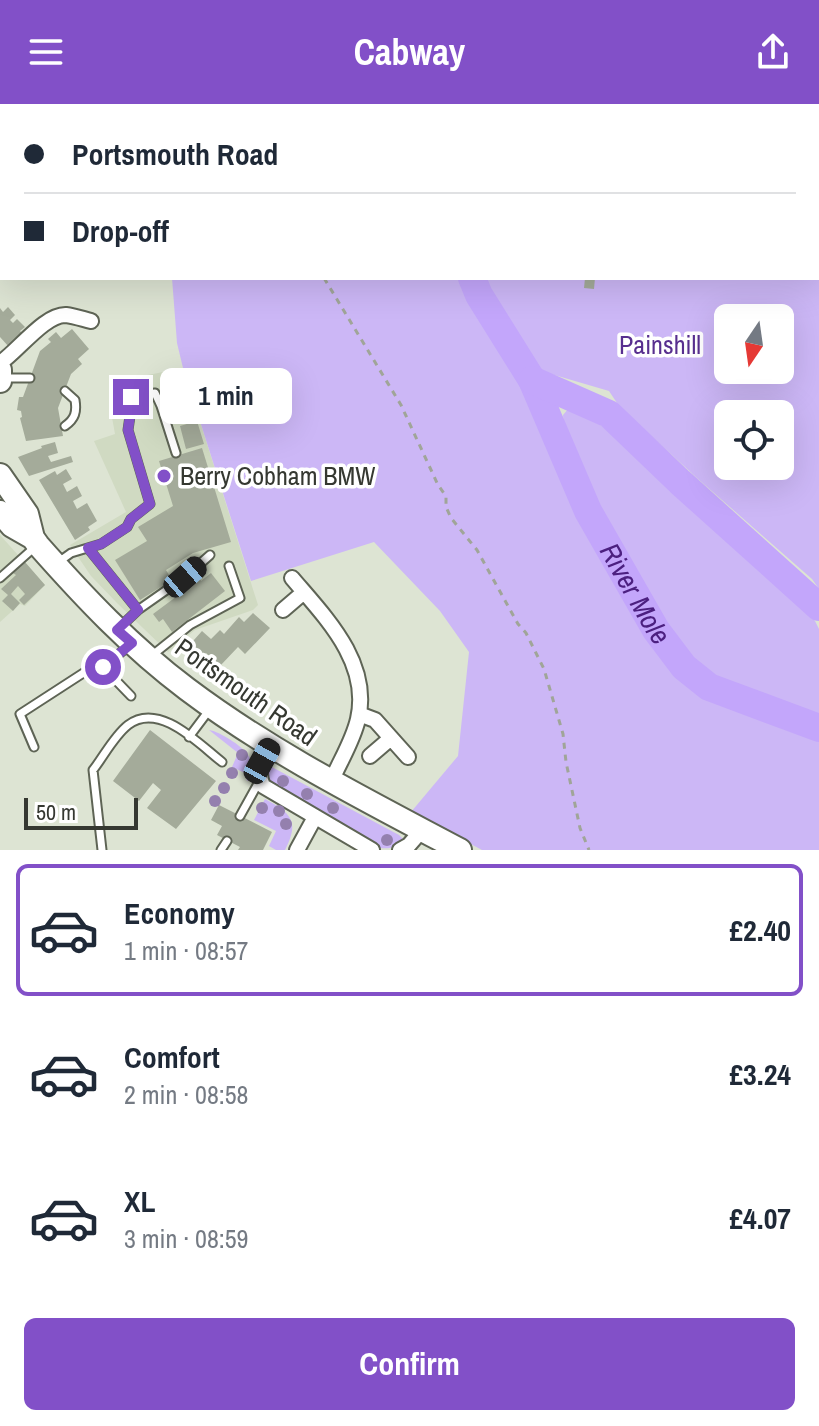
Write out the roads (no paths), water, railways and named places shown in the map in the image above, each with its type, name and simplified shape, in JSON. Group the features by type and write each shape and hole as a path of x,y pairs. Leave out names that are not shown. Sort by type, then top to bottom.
{"main road":[{"path":"0,370 0,379"},
{"name":"Portsmouth Road","path":"0,475 27,514 36,541"},
{"name":"Portsmouth Road","path":"0,512 12,526 36,541 133,644 212,707 331,782 460,850"}],"street":[{"path":"0,363 42,325 63,314 91,321"},
{"path":"292,578 339,635 352,659 358,686 359,714 331,782"},
{"path":"283,610 304,592"},
{"path":"359,714 375,720 408,757"},
{"path":"370,756 391,738"},
{"path":"270,746 260,767 263,786 372,850"},
{"path":"297,850 315,817"},
{"path":"400,850 422,830"}],"lane":[{"path":"0,379 30,378"},
{"path":"65,391 75,400 76,406 74,417 65,426"},
{"path":"55,564 71,553 101,544 127,527 131,519 150,504 128,430 130,416 127,404 131,397 155,393 176,453"},
{"path":"0,578 36,541"},
{"path":"88,548 138,610"},
{"path":"133,644 138,610 210,555"},
{"path":"34,747 20,714 91,668 103,667 133,644 190,625 240,598 229,566"},
{"path":"103,667 131,696"},
{"path":"189,737 212,707"},
{"path":"102,850 93,770 129,724 150,718 167,721 222,762"},
{"path":"240,816 260,780"},
{"path":"221,850 227,841"}],"waterway":[{"name":"River Mole","path":"473,280 532,380 588,511 656,630 684,667 709,687 819,728"},
{"name":"River Mole","path":"532,380 609,414 819,607"}],"place":[{"name":"Berry Cobham BMW","path":"164,476"}],"park label":[{"name":"Painshill","path":"660,345"}]}
